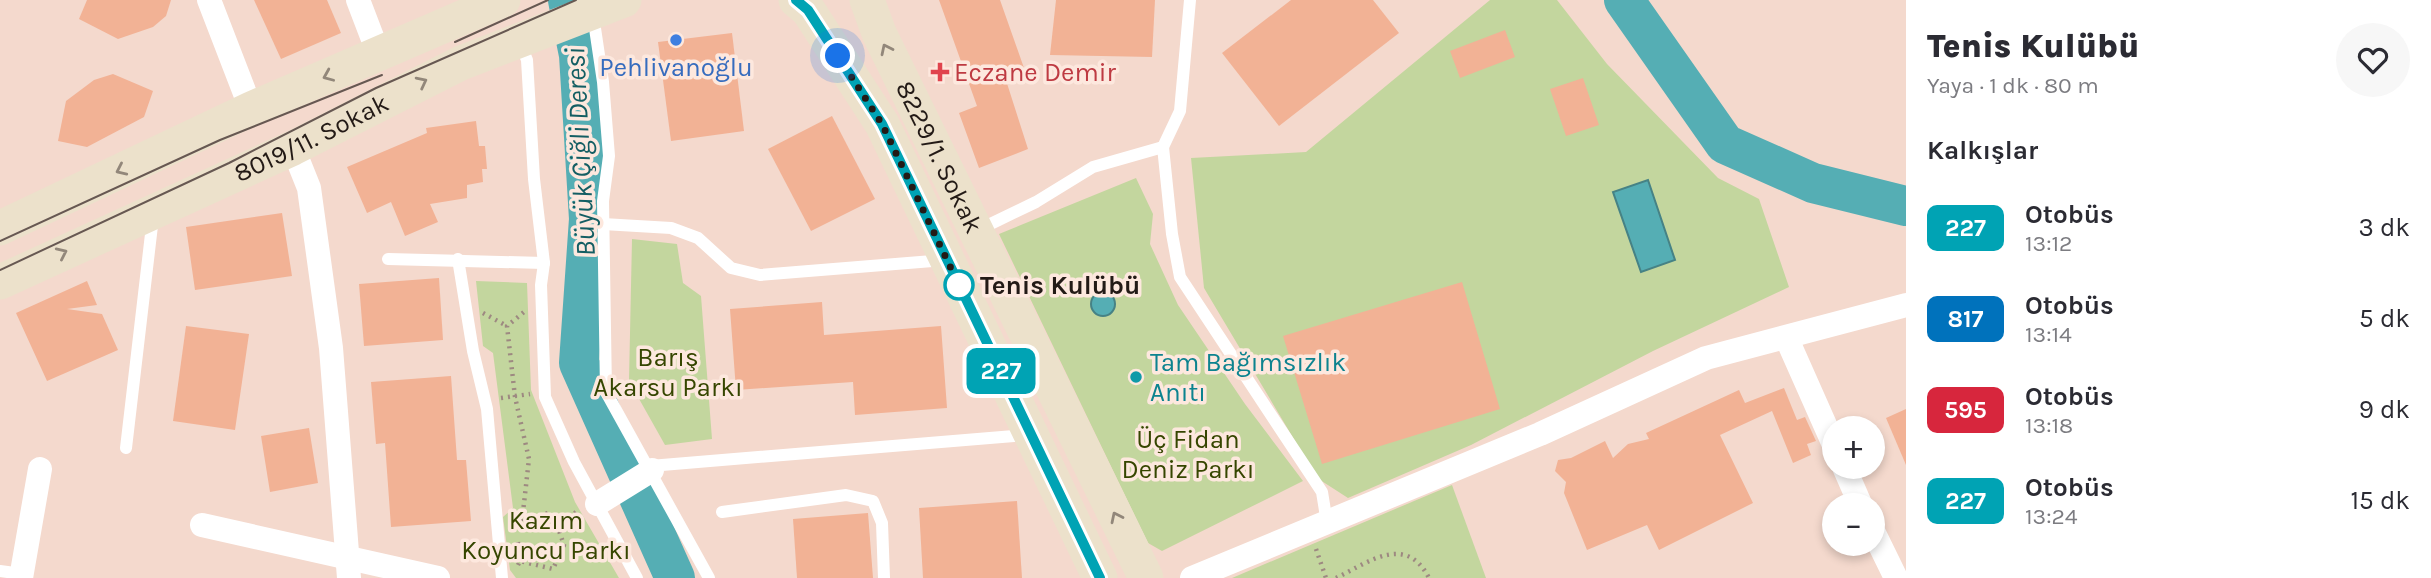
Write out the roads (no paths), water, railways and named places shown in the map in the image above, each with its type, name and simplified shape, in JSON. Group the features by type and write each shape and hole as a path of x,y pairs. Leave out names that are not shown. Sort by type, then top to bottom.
{"street":[{"path":"209,0 251,109"},
{"path":"358,0 379,55"},
{"name":"8019/11. Sokak","path":"0,228 251,109 503,0"},
{"name":"8229/1. Sokak","path":"796,0 808,10 882,124 1100,578"},
{"name":"8229/1. Sokak","path":"867,0 878,33 1146,578"},
{"name":"8019/11. Sokak","path":"0,282 293,148 461,63 599,9"},
{"path":"293,148 309,188 330,334 348,567"},
{"path":"1192,578 1540,434 1706,358 1787,339 1906,305"},
{"path":"1787,339 1822,418"},
{"path":"595,501 651,468"},
{"path":"15,574 40,469"},
{"path":"202,525 348,567 438,578"},
{"path":"1885,556 1896,578"}],"lane":[{"path":"1190,0 1180,111 1163,147 1171,234 1181,277 1322,492 1318,527"},
{"path":"599,9 609,156 603,224 606,392 651,468 709,578"},
{"path":"532,34 527,60 534,179 544,263 542,297 545,392 574,463 637,578"},
{"path":"976,231 1037,202 1093,167 1163,147"},
{"path":"126,448 154,210"},
{"path":"603,224 671,228 698,238 731,268 761,275 947,259"},
{"path":"388,259 544,263"},
{"path":"458,259 473,351 487,410 502,578"},
{"path":"651,468 1014,436"},
{"path":"722,512 846,495 873,500 882,523 884,578"}],"water":[{"path":"1648,180 1675,260 1641,272 1613,192"},
{"path":"1098,292 1108,292 1115,299 1115,309 1108,316 1098,316 1091,309 1091,299"}],"waterway":[{"name":"Büyük Çiğli Deresi","path":"568,0 579,55 589,219 579,363 675,578"},
{"name":"Büyük Çiğli Deresi","path":"1624,0 1725,144 1813,183 1906,206"}],"tram line":[{"path":"455,42 548,0"},
{"path":"0,270 229,163 376,88 576,0"},
{"path":"0,241 220,140 382,75"}],"place":[{"name":"Pehlivanoğlu","path":"676,40"},
{"name":"Eczane Demir","path":"940,72"},
{"name":"Tenis Kulübü","path":"959,285"},
{"name":"Tam Bağımsızlık Anıtı","path":"1136,377"}],"park label":[{"name":"Barış Akarsu Parkı","path":"668,372"},
{"name":"Üç Fidan Deniz Parkı","path":"1188,454"},
{"name":"Kazım Koyuncu Parkı","path":"546,535"}]}
